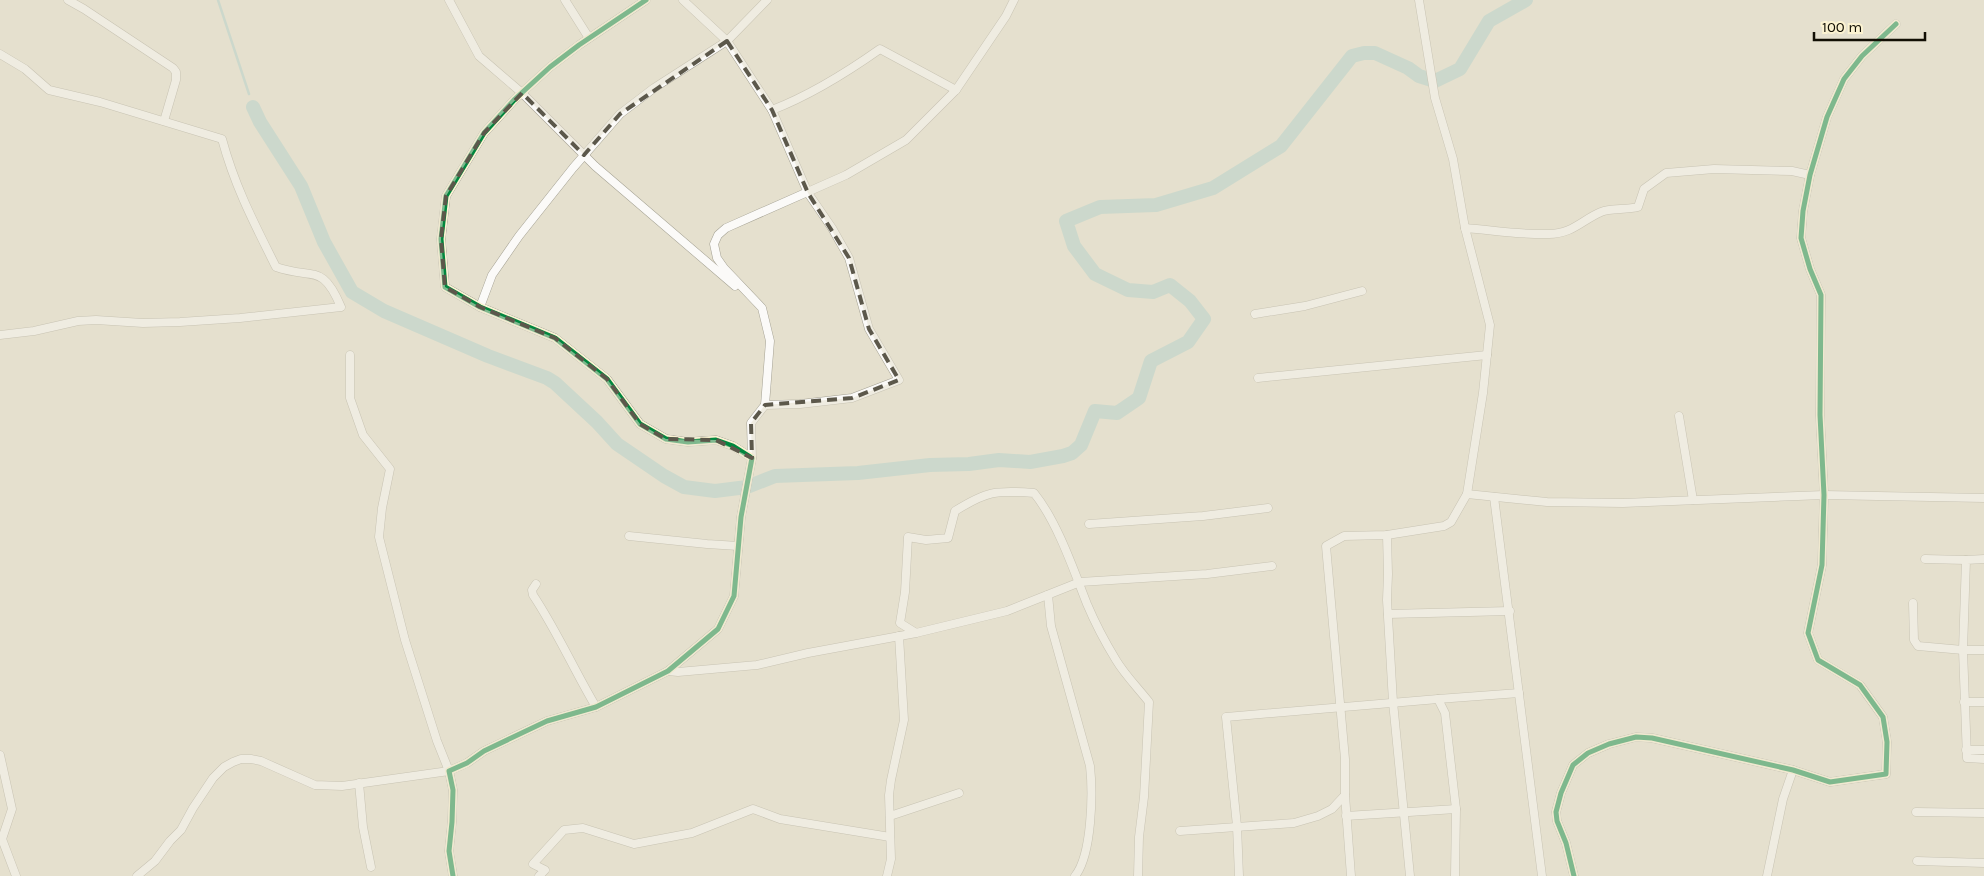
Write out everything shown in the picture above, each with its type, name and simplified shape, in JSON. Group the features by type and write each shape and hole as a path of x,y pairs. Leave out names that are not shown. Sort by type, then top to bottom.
{"street":[{"path":"68,0 84,8 173,68 176,72 176,80 164,121"},
{"path":"449,0 479,56 522,93 584,155 762,308"},
{"path":"565,0 589,38"},
{"path":"646,0 550,67 484,133 446,196 441,239 445,287 480,307 555,338 607,378 640,424 666,439 688,442 716,440 733,446 752,458"},
{"path":"683,0 727,41 772,110 808,193 832,228 848,258 869,329 899,380 852,398 800,404 766,405"},
{"path":"480,307 492,274 513,244 584,155 620,114 654,88 727,41 766,0"},
{"path":"137,876 155,861 181,830 193,808 214,778 224,767 233,762 241,759 261,762 315,785 342,786 449,771 467,763 484,751 547,722 596,707 668,671 710,637 722,623 734,596 737,581 741,517 752,458 751,424 766,405 770,340 762,308 717,258 714,244 718,235 726,228 846,175 906,140 956,90 1006,16 1014,0"},
{"path":"1351,876 1346,816 1345,759 1326,546 1344,536 1387,535 1444,526 1450,522 1468,494 1490,325 1465,228 1453,159 1435,98 1419,0"},
{"path":"1574,876 1556,812 1561,793 1573,765 1588,752 1636,737 1652,738 1793,770 1830,782 1886,774 1887,742 1883,717 1860,685 1818,660 1808,633 1822,564 1824,495 1820,409 1821,295 1810,269 1801,238 1802,212 1810,175 1827,117 1844,80 1862,56 1896,24"},
{"path":"772,110 796,101 836,80 880,49 956,90"},
{"path":"0,54 25,69 50,90 222,139 230,171 240,195 276,267 308,272 324,278 334,292 341,307 240,318 180,322 78,321 34,331 0,335"},
{"path":"1465,228 1530,234 1550,234 1572,230 1602,211 1626,210 1638,207 1644,189 1666,173 1723,169 1792,171 1810,175"},
{"path":"1255,314 1305,306 1362,291"},
{"path":"350,355 350,398 363,435 390,469 382,508 379,537 405,640 437,742 449,771 453,790 452,822 448,850 454,876"},
{"path":"1258,378 1487,355"},
{"path":"1679,416 1693,500"},
{"path":"916,633 900,623 905,592 908,537 926,540 948,538 954,511 980,496 1010,491 1034,493 1041,502 1116,661 1149,702 1138,876"},
{"path":"1468,494 1547,502 1604,503 1824,495 1984,498"},
{"path":"1494,497 1510,611 1542,876"},
{"path":"1089,524 1202,516 1268,508"},
{"path":"1387,535 1388,614 1393,702 1410,876"},
{"path":"629,536 738,546"},
{"path":"1925,559 1966,560 1984,558"},
{"path":"1966,560 1963,650 1966,758 1984,759"},
{"path":"668,671 678,672 757,665 808,653 916,633 1006,611 1080,582 1208,574 1272,566"},
{"path":"536,584 532,590 533,595 557,634 596,707"},
{"path":"1048,595 1051,626 1090,766 1092,785 1092,808 1084,858 1081,869 1075,876"},
{"path":"1913,603 1914,640 1918,646 1984,650"},
{"path":"1388,614 1510,611"},
{"path":"887,876 891,859 891,780 904,720 899,636"},
{"path":"1239,876 1237,826 1226,716 1519,693"},
{"path":"1438,699 1445,713 1456,809 1455,876"},
{"path":"1964,702 1984,702"},
{"path":"1966,750 1984,750"},
{"path":"0,755 12,809 1,839 16,876"},
{"path":"1767,876 1783,799 1793,770"},
{"path":"359,783 363,827 371,867"},
{"path":"890,816 959,793"},
{"path":"1180,831 1294,823 1318,816 1332,809 1345,795"},
{"path":"539,876 545,870 533,864 564,830 583,828 634,844 692,833 753,809 780,819 890,837"},
{"path":"1346,816 1456,809"},
{"path":"1916,812 1984,813"},
{"path":"1917,861 1984,863"}],"highlighted area":[{"path":"727,41 772,110 808,193 849,258 869,329 899,380 852,398 765,405 751,423 752,458 716,440 666,439 640,424 607,379 555,338 480,307 445,287 441,239 446,196 484,133 522,93 584,155 620,114"}],"waterway":[{"path":"218,0 249,94"},
{"path":"253,107 260,122 301,186 324,242 352,292 384,311 488,356 547,378 555,383 597,422 617,444 664,476 684,487 715,491 747,487 775,476 858,473 999,460 1030,462 1072,453 1081,445 1095,411 1117,413 1139,398 1151,361 1188,342 1204,319 1190,301 1170,285 1153,292 1128,290 1095,274 1074,246 1066,221 1100,207 1156,205 1213,188 1281,146 1352,56 1375,53 1408,68 1419,76 1435,81 1460,69 1489,21 1526,0"}],"cycle path":[{"path":"453,876 449,851 453,790 449,771 467,763 484,751 547,721 596,707 668,671 718,629 734,596 741,517 752,458 733,446 716,440 688,442 666,439 640,424 607,379 555,338 480,307 445,287 441,239 446,196 484,133 515,99 550,67 646,0"},
{"path":"1574,876 1566,843 1557,821 1556,812 1561,793 1573,765 1588,753 1609,744 1636,737 1652,738 1793,770 1830,782 1886,774 1887,742 1883,717 1860,685 1818,660 1808,633 1822,565 1824,495 1820,415 1821,295 1810,269 1801,238 1803,211 1810,175 1827,117 1844,79 1862,56 1896,24"}]}
